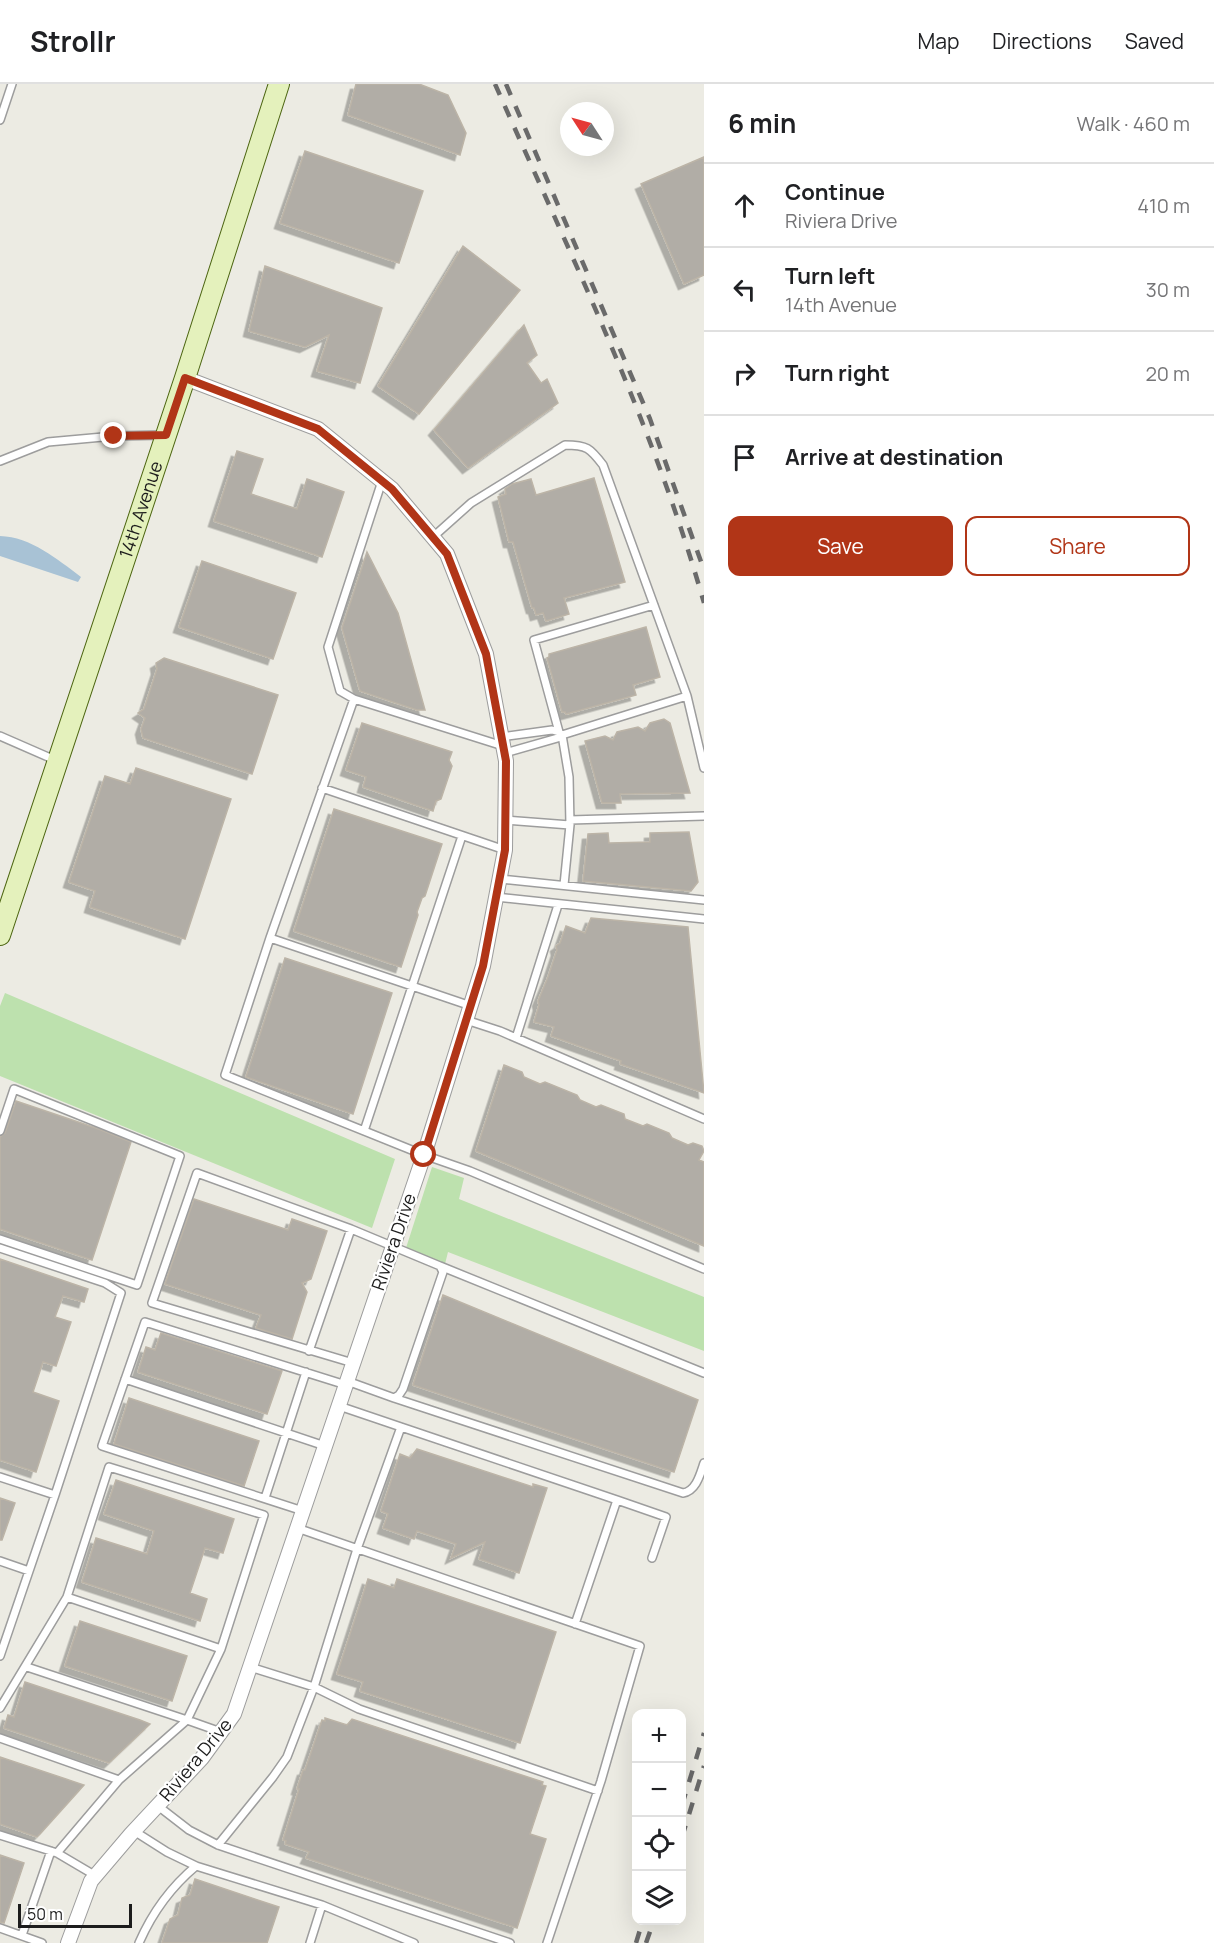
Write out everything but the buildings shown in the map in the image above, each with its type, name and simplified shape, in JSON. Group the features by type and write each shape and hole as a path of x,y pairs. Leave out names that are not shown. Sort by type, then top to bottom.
{"main road":[{"name":"14th Avenue","path":"0,935 185,378 279,84"}],"street":[{"name":"Riviera Drive","path":"68,1943 92,1881 134,1831 202,1758 234,1714 424,1155 471,1006 483,966 505,850 503,745 486,654 447,554 392,489 318,429 185,378"}],"lane":[{"path":"0,120 1,111 12,84"},
{"path":"0,461 48,442 114,436 166,435"},
{"path":"433,537 471,503 565,445 580,445 591,449 603,465 687,696 704,768"},
{"path":"382,481 328,647 340,691 354,699 503,745 561,735 687,696"},
{"path":"564,885 570,822 569,777 561,735 534,639 654,605"},
{"path":"354,699 270,938 225,1075 424,1155 471,1171 704,1269"},
{"path":"503,745 552,730 561,735"},
{"path":"0,736 58,761"},
{"path":"322,788 505,850"},
{"path":"505,820 570,822 704,816"},
{"path":"364,1131 462,836"},
{"path":"500,879 704,900"},
{"path":"496,897 704,919"},
{"path":"516,1038 558,905"},
{"path":"270,938 471,1006"},
{"path":"466,1020 516,1038 704,1119"},
{"path":"0,1131 14,1089 180,1156 137,1284 0,1239"},
{"path":"353,1363 152,1303 197,1173 351,1229 704,1373"},
{"path":"309,1351 351,1229"},
{"path":"0,1248 105,1283 121,1293 56,1495 2,1640 0,1656"},
{"path":"393,1398 403,1389 443,1272 440,1266"},
{"path":"303,1510 102,1446 145,1322 347,1383 683,1493 692,1489 704,1463"},
{"path":"265,1498 306,1372"},
{"path":"125,1379 325,1446"},
{"path":"339,1406 666,1517 651,1558"},
{"path":"218,1845 287,1757 314,1688 357,1549 401,1427"},
{"path":"0,1708 27,1667 67,1597 109,1467 264,1515 221,1649 187,1720 119,1780 54,1852 22,1935"},
{"path":"0,1477 56,1495"},
{"path":"575,1624 617,1500"},
{"path":"297,1528 640,1646 598,1791 547,1943"},
{"path":"0,1561 29,1571"},
{"path":"67,1597 221,1649"},
{"path":"27,1667 221,1732"},
{"path":"250,1667 314,1688 358,1709 598,1791"},
{"path":"0,1738 119,1780"},
{"path":"158,1806 189,1830 218,1845 510,1943"},
{"path":"134,1831 167,1852 196,1866 322,1905 414,1943"},
{"path":"0,1835 54,1852 96,1876"},
{"path":"139,1943 144,1930 171,1891 196,1866"},
{"path":"310,1943 322,1905"},
{"path":"0,1928 42,1943"}],"green space":[{"path":"5,993 395,1159 372,1228 0,1076 0,1006"},
{"path":"432,1167 464,1178 459,1199 704,1297 704,1351 448,1252 445,1264 406,1248"}],"water":[{"path":"0,536 22,540 33,545 53,556 81,577 78,582 0,556"}],"railway":[{"path":"495,84 581,275 635,405 660,470 704,603"},
{"path":"506,84 650,419 704,570"},
{"path":"686,1792 704,1733"},
{"path":"686,1824 704,1766"},
{"path":"636,1943 641,1925"},
{"path":"646,1943 652,1925"}],"route":[{"path":"114,436 166,435 185,378 318,429 392,489 447,554 486,654 506,761 505,850 483,966 424,1155"}]}
